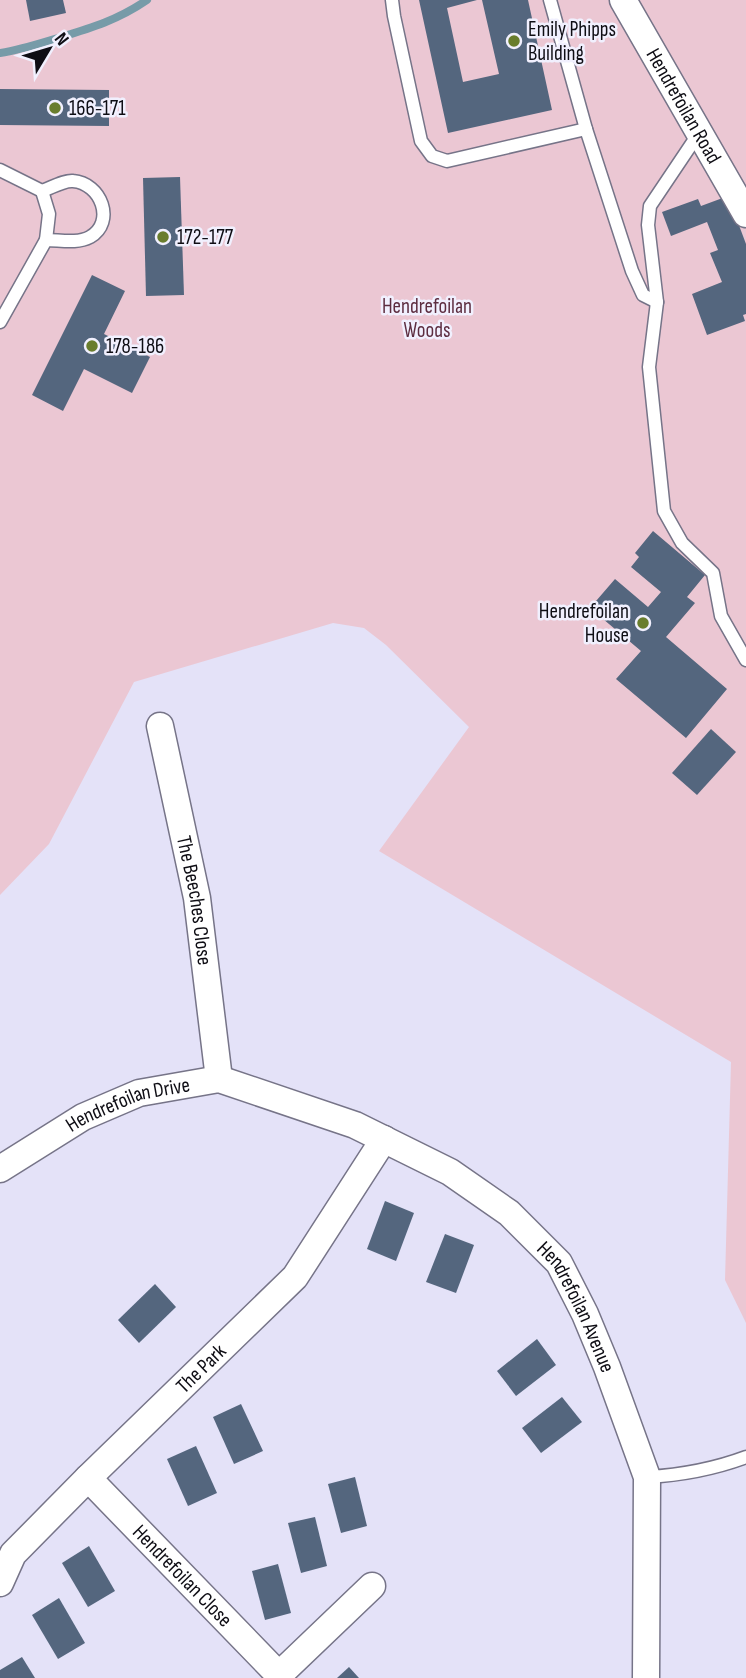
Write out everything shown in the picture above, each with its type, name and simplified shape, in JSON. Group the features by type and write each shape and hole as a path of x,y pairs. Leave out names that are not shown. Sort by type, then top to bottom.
{"street":[{"name":"Hendrefoilan Road","path":"623,0 746,214"},
{"name":"The Beeches Close","path":"160,726 197,898 219,1079"},
{"name":"Hendrefoilan Drive","path":"0,1169 83,1117 139,1093 219,1079 267,1096"},
{"name":"Hendrefoilan Avenue","path":"267,1096 345,1121 450,1172 509,1213 559,1263 585,1314 648,1477 646,1678"},
{"name":"The Park","path":"0,1583 13,1554 295,1277 384,1139"},
{"name":"Hendrefoilan Close","path":"88,1478 278,1677 372,1586"}],"lane":[{"path":"392,0 421,141 432,156 447,161 586,129"},
{"path":"550,0 586,129 632,271 643,295 657,302"},
{"path":"699,133 650,206 648,225 657,302 649,367 664,511 682,543 713,573 721,616 746,660"},
{"path":"0,170 42,191 49,214 46,240 0,322"},
{"path":"42,191 71,180 87,184 101,199 103,217 98,230 88,238 74,241 46,240"},
{"path":"648,1477 700,1471 746,1458"}],"green space":[{"name":"Hendrefoilan Woods","path":"0,0 746,0 746,1323 725,1280 731,1062 379,851 469,727 386,645 364,628 333,623 134,682 49,844 0,895"}],"building":[{"path":"26,0 63,0 66,13 30,21"},
{"name":"Emily Phipps Building","path":"419,0 477,0 447,8 463,82 499,74 482,0 528,0 552,110 448,133"},
{"name":"166-171","path":"0,89 109,90 109,126 0,125"},
{"name":"172-177","path":"180,177 184,295 146,296 143,178"},
{"path":"728,196 746,244 745,321 707,335 692,294 722,282 710,253 718,250 707,222 671,236 662,212 698,199 701,206"},
{"name":"178-186","path":"92,275 125,291 104,334 150,357 132,393 84,369 63,411 32,395"},
{"name":"Hendrefoilan House","path":"653,531 705,575 687,597 695,603 666,637 727,689 686,738 616,679 641,651 590,608 615,579 648,607 661,592 631,567 639,557 635,553"},
{"path":"711,729 736,752 697,795 672,773"},
{"path":"385,1201 414,1213 396,1261 367,1249"},
{"path":"445,1234 474,1245 456,1293 426,1282"},
{"path":"155,1284 176,1307 139,1343 118,1320"},
{"path":"537,1339 556,1365 516,1396 497,1371"},
{"path":"562,1397 582,1422 541,1453 522,1428"},
{"path":"241,1404 263,1451 234,1464 213,1417"},
{"path":"196,1446 217,1493 188,1506 167,1459"},
{"path":"355,1477 367,1526 341,1533 328,1484"},
{"path":"315,1517 327,1566 301,1573 288,1523"},
{"path":"89,1546 115,1591 88,1607 62,1563"},
{"path":"278,1564 291,1613 265,1620 252,1571"},
{"path":"59,1598 85,1643 58,1659 32,1615"},
{"path":"22,1657 35,1678 0,1678 0,1670"},
{"path":"349,1667 359,1678 337,1678"}],"waterway":[{"path":"0,53 93,27 126,13 147,0"}],"place":[{"name":"Emily Phipps Building","path":"514,41"},
{"name":"166-171","path":"55,108"},
{"name":"172-177","path":"163,237"},
{"name":"178-186","path":"92,346"},
{"name":"Hendrefoilan House","path":"643,623"}]}
